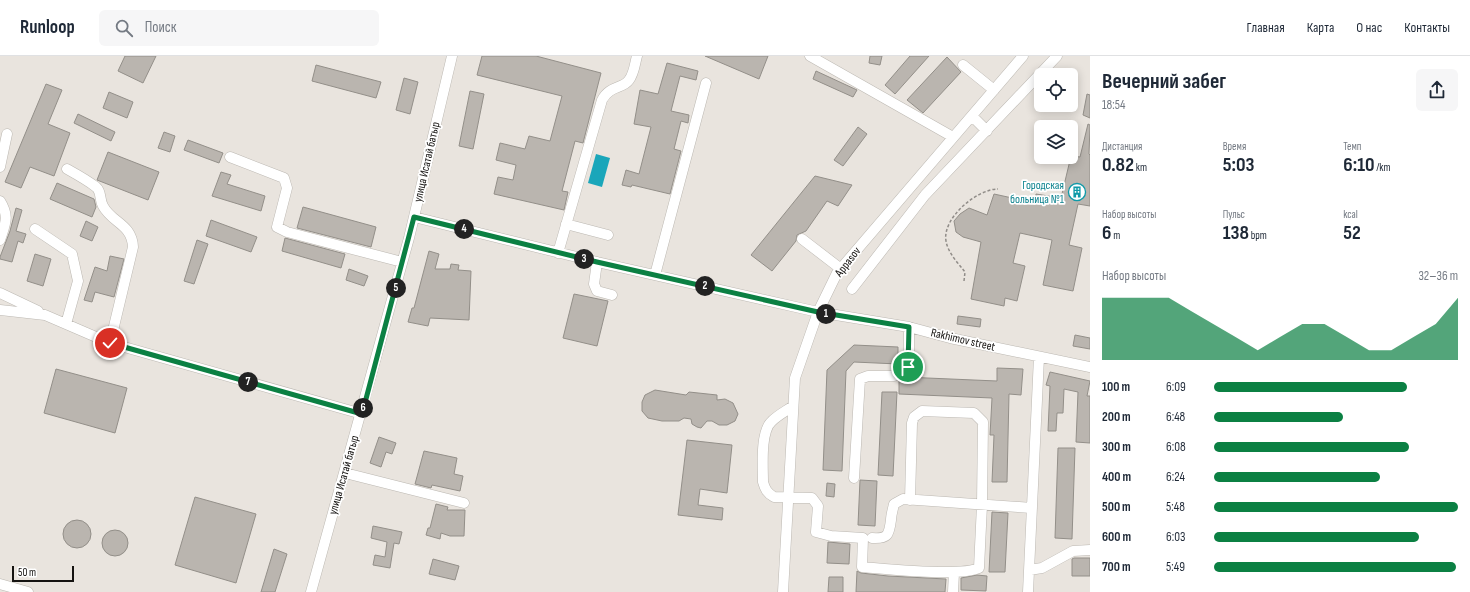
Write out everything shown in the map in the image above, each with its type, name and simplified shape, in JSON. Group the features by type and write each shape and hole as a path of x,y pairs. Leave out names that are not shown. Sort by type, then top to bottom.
{"street":[{"name":"улица Исатай батыр","path":"311,592 362,414 414,217 452,56"},
{"path":"558,253 602,100 608,91 628,82 631,78 637,56"},
{"path":"810,56 953,138"},
{"name":"Appasov","path":"783,592 795,378 818,312 837,273 1023,56"},
{"path":"852,289 918,204 1057,56"},
{"path":"963,65 994,90"},
{"path":"655,275 706,83"},
{"path":"972,116 987,131"},
{"path":"0,167 7,134"},
{"path":"230,157 284,178 287,188 277,227 286,232 402,262"},
{"path":"67,169 96,187 100,192 103,207 125,228 133,238 133,247 110,343"},
{"path":"902,197 918,204"},
{"path":"0,202 5,210 6,218 0,240"},
{"name":"Rakhimov street","path":"414,217 558,253 818,312 909,327 950,338 1090,367"},
{"path":"566,224 608,234"},
{"path":"35,229 72,254 78,281 66,324"},
{"path":"802,240 841,269"},
{"path":"597,262 594,284 597,291 612,295"},
{"path":"0,293 45,315 110,343 362,414"},
{"path":"0,310 45,315"},
{"path":"854,478 860,379 868,376 894,376 908,367 909,327"},
{"path":"1028,592 1039,357"},
{"path":"793,406 772,421 767,427 765,436 763,482 765,489 769,494 774,497 788,496 812,498 818,506 816,532 831,536 863,538 862,567 954,572 973,571 978,568 982,505 983,422 974,413 922,410 914,417 912,424 910,500"},
{"path":"345,473 464,503"},
{"path":"872,538 881,539 891,530 891,519 894,504 902,499 1032,508"},
{"path":"1029,570 1042,568 1073,551 1090,550 1090,544"},
{"path":"953,592 954,572"},
{"path":"0,584 28,592"}],"path":[{"path":"964,281 966,272 951,254 946,241 946,228 955,213 968,202 991,189 998,189"}],"water":[{"path":"596,154 610,158 602,187 588,183"}],"building":[{"path":"125,56 156,56 143,83 118,71"},
{"path":"482,56 536,56 601,73 583,143 575,141 562,191 568,192 564,210 494,194 498,177 513,180 516,165 496,160 500,143 525,149 529,136 550,141 562,96 477,75"},
{"path":"705,56 768,56 759,79"},
{"path":"870,56 882,56 880,65 869,63"},
{"path":"910,56 929,56 895,94 885,85"},
{"path":"947,57 961,72 923,113 907,100"},
{"path":"667,63 698,71 696,80 680,76 671,111 689,115 688,123 681,121 674,149 681,151 670,194 632,185 631,187 622,185 626,170 639,174 651,127 634,124 640,90 658,94"},
{"path":"316,65 381,82 376,98 312,81"},
{"path":"816,71 857,90 853,97 813,79"},
{"path":"404,78 418,82 410,114 396,110"},
{"path":"46,84 62,90 48,124 70,133 54,176 30,167 21,188 5,182"},
{"path":"470,91 484,94 473,149 459,146"},
{"path":"109,92 133,102 127,118 103,108"},
{"path":"1087,94 1090,95 1090,118 1083,115"},
{"path":"78,114 115,132 111,141 74,123"},
{"name":"Городская больница №1","path":"1088,124 1090,125 1090,206 1078,204 1069,245 1082,248 1073,291 1043,285 1052,240 1020,233 1013,263 1025,266 1017,301 1005,298 1004,306 971,299 981,242 963,237 956,232 954,221 960,214 969,208 987,215 994,194 1035,203 1036,194 1061,198 1069,164 1078,164 1078,157 1080,157"},
{"path":"858,127 867,134 843,166 834,160"},
{"path":"164,132 175,136 170,152 158,148"},
{"path":"188,140 223,153 219,163 184,150"},
{"path":"108,152 159,172 148,200 97,180"},
{"path":"221,172 231,175 227,184 265,196 261,211 212,196"},
{"path":"815,176 852,185 838,206 827,201 806,231 797,235 796,241 772,271 751,255"},
{"path":"57,183 94,199 96,207 92,217 50,199"},
{"path":"303,207 376,227 371,247 297,228"},
{"path":"16,208 22,210 16,231 26,234 23,243 18,241 12,262 0,259 0,257 10,231"},
{"path":"211,220 257,237 251,252 206,236"},
{"path":"86,221 98,227 92,241 80,236"},
{"path":"285,238 345,254 341,268 282,251"},
{"path":"197,240 208,244 194,284 184,281"},
{"path":"429,251 439,254 435,269 450,269 451,264 459,265 458,270 471,271 469,320 430,318 428,326 408,322 412,308 414,308"},
{"path":"35,254 51,259 43,286 27,281"},
{"path":"110,256 124,259 114,297 95,292 92,302 84,300 95,267 107,271"},
{"path":"349,269 368,276 364,286 346,280"},
{"path":"574,294 608,301 597,346 563,338"},
{"path":"958,316 981,319 980,327 957,324"},
{"path":"1075,335 1090,338 1090,349 1073,346"},
{"path":"854,345 898,347 898,364 854,362 846,371 842,471 823,470 827,370"},
{"path":"997,368 1023,369 1021,395 1009,394 1007,482 992,482 994,435 990,435 992,398 899,394 899,380 904,377 997,381"},
{"path":"56,369 127,388 115,433 44,413"},
{"path":"1050,372 1090,381 1087,396 1090,396 1090,443 1076,442 1078,392 1064,389 1063,413 1057,413 1056,431 1048,431 1050,386 1046,385"},
{"path":"655,390 686,395 689,392 717,395 717,400 725,399 733,403 738,414 735,421 727,425 719,425 712,421 707,421 701,428 692,424 691,419 684,418 679,421 662,421 648,418 642,411 642,402 645,395"},
{"path":"882,392 897,392 893,476 878,475"},
{"path":"379,437 396,443 392,454 386,452 381,467 370,463"},
{"path":"687,440 732,445 727,493 700,489 698,505 723,508 722,520 678,515"},
{"path":"1058,448 1075,448 1072,539 1055,538"},
{"path":"424,451 457,458 454,474 463,476 460,491 432,485 431,488 415,484"},
{"path":"860,480 877,481 875,526 858,525"},
{"path":"827,483 835,484 834,497 826,496"},
{"path":"195,497 256,514 236,583 175,565"},
{"path":"436,504 448,507 447,510 465,510 464,536 450,536 441,533 440,539 426,535 428,528 430,528"},
{"path":"992,512 1008,513 1005,572 989,572"},
{"path":"77,520 87,524 91,534 87,544 77,548 67,544 63,534 67,524"},
{"path":"373,526 402,532 399,544 394,543 390,568 373,565 375,555 385,557 387,542 371,538"},
{"path":"115,530 124,534 128,543 124,552 115,556 106,552 102,543 106,534"},
{"path":"828,542 850,544 849,564 827,563"},
{"path":"274,549 287,554 275,592 261,592"},
{"path":"1090,558 1090,576 1072,576 1072,559"},
{"path":"433,559 459,566 455,580 429,574"},
{"path":"857,571 861,573 888,576 946,579 945,592 856,592"},
{"path":"977,575 987,576 986,591 961,590 961,578"},
{"path":"829,577 843,577 843,592 828,592"}],"place":[{"name":"Городская больница №1","path":"1077,192"}],"route":[{"path":"110,343 362,414 414,217 597,262 818,312 909,327 908,367"}]}
